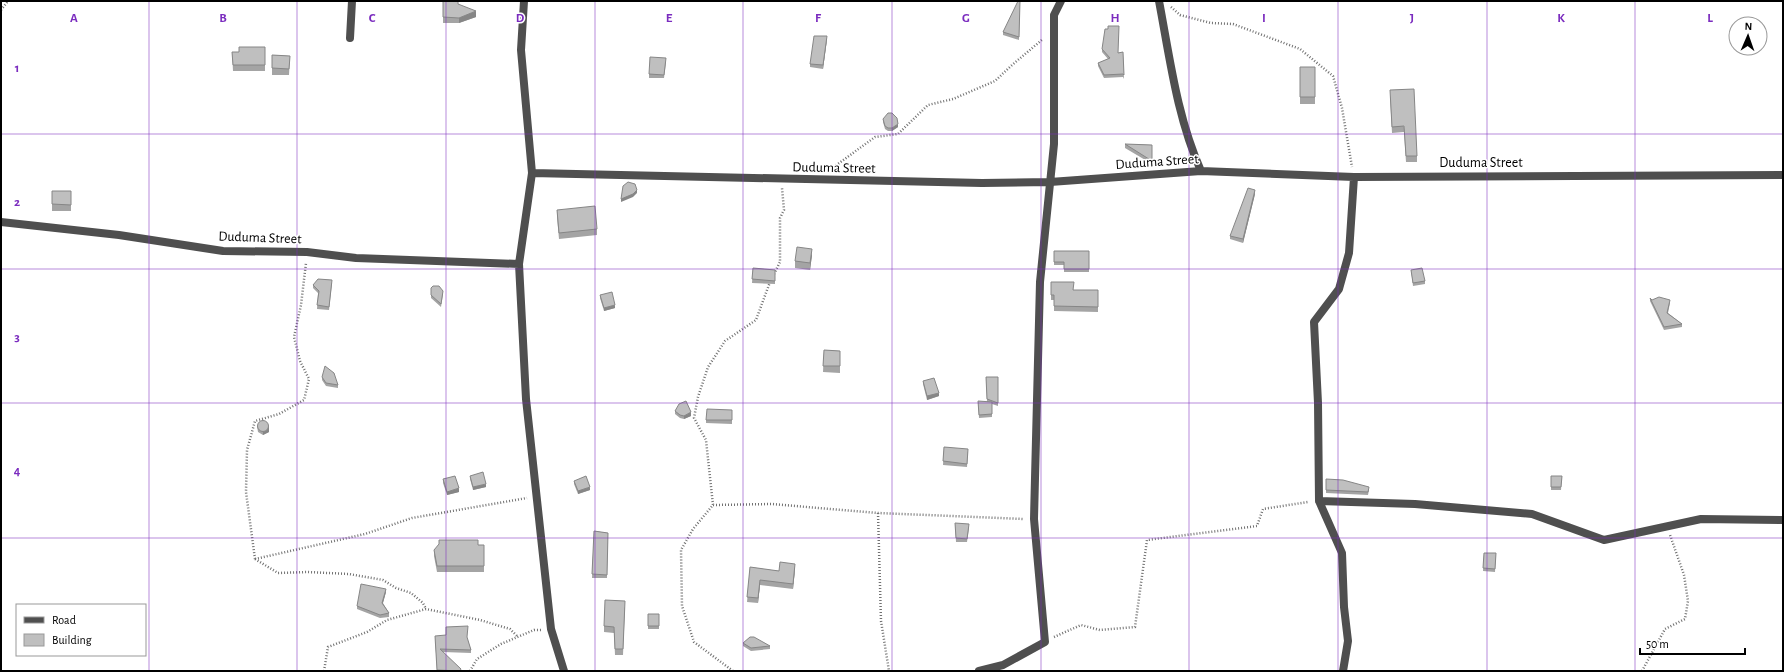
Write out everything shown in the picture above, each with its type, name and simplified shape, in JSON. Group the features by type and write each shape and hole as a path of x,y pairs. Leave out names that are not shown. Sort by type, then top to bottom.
{"street":[{"path":"350,38 352,1"},
{"path":"524,1 521,50 532,172 519,264 526,398 551,630 564,671"},
{"path":"979,671 1003,666 1045,642 1034,519 1040,282 1054,144 1054,15 1061,1"},
{"path":"1159,1 1179,110 1189,144 1200,171"},
{"name":"Duduma Street","path":"532,172 982,183 1050,182 1200,171 1354,177 1783,175"},
{"path":"1343,671 1348,641 1344,608 1342,553 1319,501 1318,403 1314,322 1338,289 1349,253 1354,177"},
{"name":"Duduma Street","path":"1,222 119,235 223,251 307,252 356,258 519,264"},
{"path":"1319,501 1415,504 1532,514 1604,540 1701,519 1783,520"}],"path":[{"path":"1,10 8,1"},
{"path":"1170,6 1180,15 1211,23 1233,24 1300,49 1333,76 1342,108 1354,177"},
{"path":"821,180 832,168 875,137 898,134 928,105 953,99 995,81 1054,30"},
{"path":"734,671 694,642 682,606 681,550 693,529 713,505 706,440 694,418 698,397 708,366 725,341 756,320 769,284 780,262 780,218 784,210 781,179"},
{"path":"255,559 246,492 247,450 255,421 279,414 304,400 309,379 300,361 294,337 301,305 307,252"},
{"path":"255,559 365,534 412,518 536,496"},
{"path":"1045,642 1081,624 1100,630 1135,627 1147,540 1257,526 1263,509 1319,501"},
{"path":"713,505 772,504 878,513 1034,519"},
{"path":"878,513 881,621 889,671"},
{"path":"1642,671 1665,629 1685,619 1688,601 1684,574 1668,526"},
{"path":"255,559 278,573 308,572 349,574 383,580 396,588 411,593 426,609"},
{"path":"324,671 328,648 367,632 387,620 426,609 480,620 510,629 517,636"},
{"path":"470,671 477,659 517,636 534,630 551,630"}],"building":[{"path":"443,1 458,1 458,4 476,11 459,18 443,17"},
{"path":"1018,1 1020,1 1019,37 1003,32"},
{"path":"1108,26 1119,26 1118,53 1123,52 1124,75 1104,75 1098,63 1110,58 1102,49 1105,29 1108,29"},
{"path":"814,36 827,36 823,65 810,64"},
{"path":"239,47 265,47 265,65 233,65 232,52 239,52"},
{"path":"272,55 290,56 289,69 272,68"},
{"path":"650,57 666,58 664,75 649,74"},
{"path":"1300,67 1315,67 1315,97 1300,97"},
{"path":"1414,89 1417,156 1406,156 1404,126 1392,127 1390,90"},
{"path":"888,113 892,113 897,118 898,124 892,128 885,126 883,119"},
{"path":"1125,144 1152,145 1152,161"},
{"path":"628,182 635,184 637,190 633,194 621,199 623,186"},
{"path":"1248,188 1255,190 1243,239 1230,236"},
{"path":"52,191 71,191 71,205 52,204"},
{"path":"595,206 597,229 559,233 557,210"},
{"path":"797,247 812,249 810,263 795,261"},
{"path":"1054,251 1089,251 1089,269 1064,269 1064,262 1054,262"},
{"path":"753,268 775,270 775,281 752,279"},
{"path":"1422,268 1425,281 1413,283 1411,270"},
{"path":"318,279 332,280 329,307 317,305 319,291 313,285"},
{"path":"1051,282 1074,282 1073,290 1098,290 1098,307 1054,306 1054,295 1051,295"},
{"path":"433,286 439,286 443,291 441,304 431,295 431,288"},
{"path":"612,292 615,305 604,308 600,295"},
{"path":"1659,297 1670,300 1667,313 1682,324 1664,327 1650,298 1652,300"},
{"path":"824,350 840,351 840,366 823,366"},
{"path":"325,366 334,373 338,385 326,383 322,377"},
{"path":"986,377 998,377 998,403 987,399"},
{"path":"934,378 939,393 927,396 923,381"},
{"path":"686,401 691,412 684,416 680,415 675,411 679,404"},
{"path":"978,401 992,402 992,414 979,415"},
{"path":"707,409 732,410 732,420 706,420"},
{"path":"263,420 267,422 269,426 267,430 263,432 259,430 257,426 259,422"},
{"path":"944,447 968,449 967,464 943,461"},
{"path":"483,472 486,484 473,487 470,476"},
{"path":"455,476 459,488 447,492 443,479"},
{"path":"586,476 590,487 578,491 574,481"},
{"path":"1551,476 1562,476 1561,487 1551,487"},
{"path":"1326,479 1343,480 1369,487 1368,492 1326,490"},
{"path":"955,523 969,524 967,539 956,538"},
{"path":"594,531 608,533 607,575 592,574"},
{"path":"439,540 478,540 478,545 484,545 484,566 437,566 434,550 439,544"},
{"path":"1484,553 1496,553 1495,569 1483,568"},
{"path":"780,562 795,564 793,584 760,580 758,598 747,597 750,567 779,571"},
{"path":"361,584 386,589 382,603 389,613 380,615 357,606"},
{"path":"605,600 625,601 623,649 615,649 614,627 604,626"},
{"path":"648,614 659,614 659,626 648,626"},
{"path":"468,626 467,637 471,650 440,649 461,669 460,671 437,670 435,636 446,635 446,627"},
{"path":"750,637 754,637 770,646 751,648 743,643"}]}
